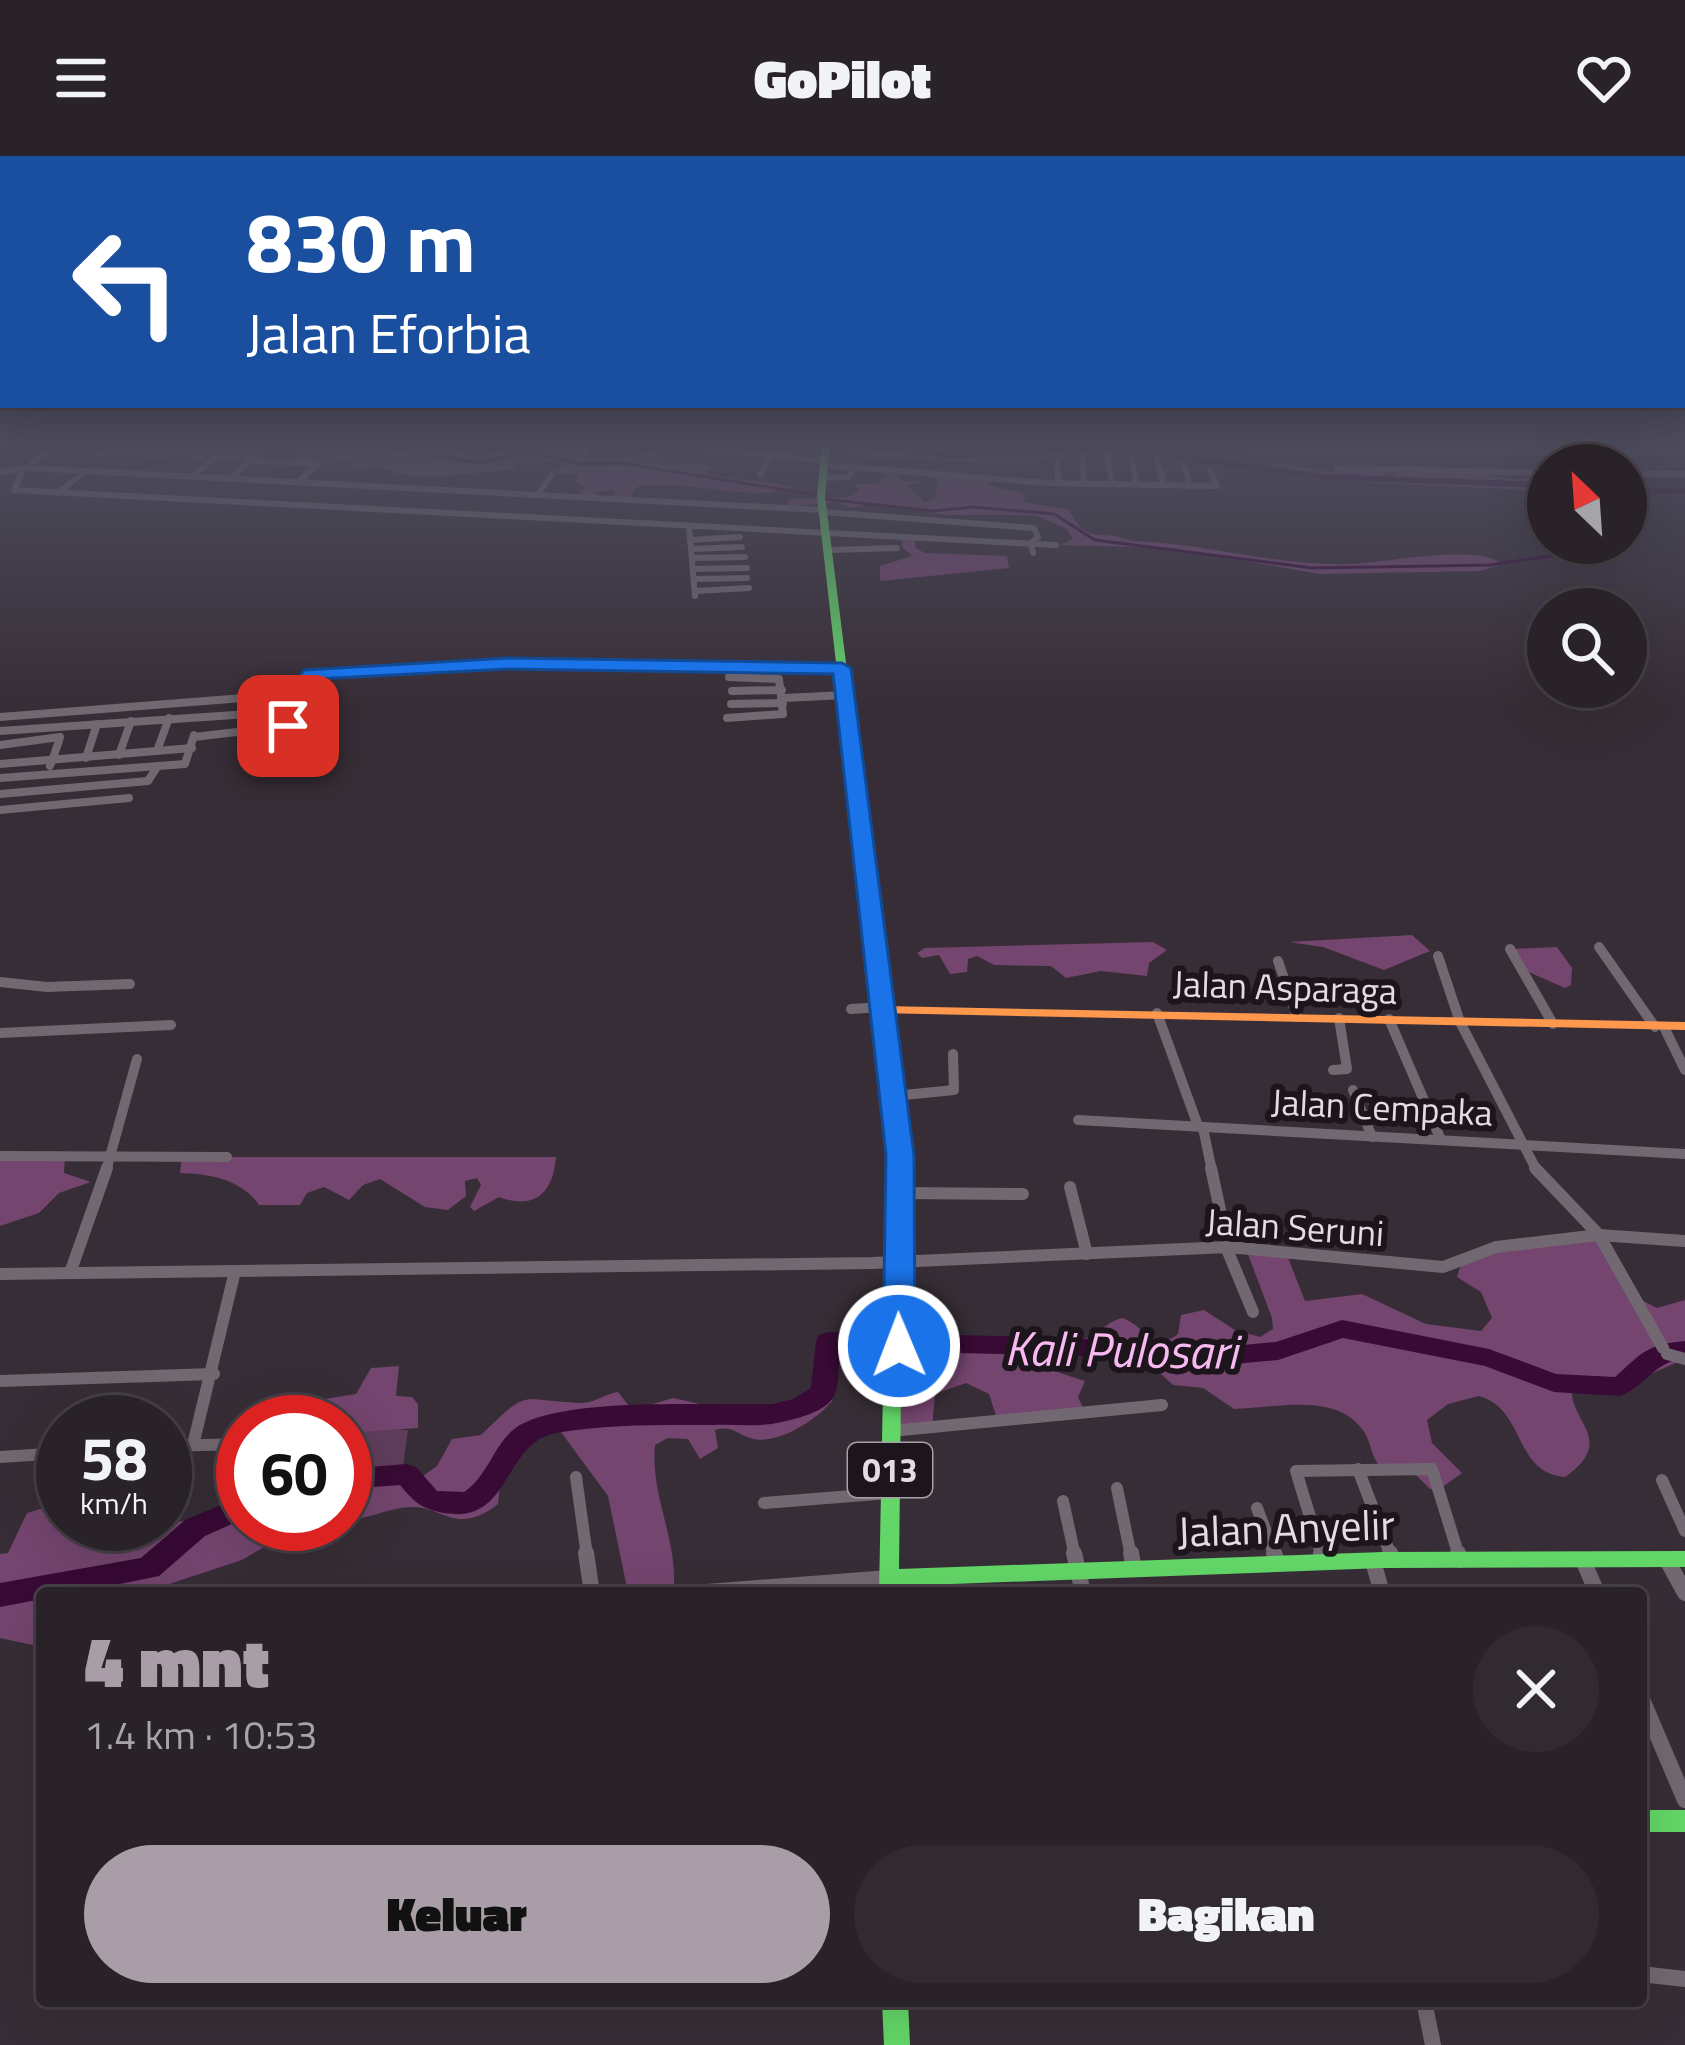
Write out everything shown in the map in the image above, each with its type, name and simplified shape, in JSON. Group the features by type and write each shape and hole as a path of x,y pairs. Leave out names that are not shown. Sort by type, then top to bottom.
{"main road":[{"name":"013","path":"827,533 894,1096 900,1339 891,1431 889,1586"},
{"name":"Jalan Asparaga","path":"883,1009 1685,1026"},
{"name":"Jalan Anyelir","path":"889,1586 1078,1571 1324,1562 1685,1559"},
{"path":"1647,1821 1685,1821"},
{"path":"895,2007 897,2045"}],"street":[{"path":"690,533 695,593 749,588"},
{"path":"752,533 897,548"},
{"path":"829,542 872,533"},
{"path":"894,533 1056,545"},
{"path":"1031,543 1038,540 1037,533"},
{"path":"691,549 741,542"},
{"path":"1031,543 1033,553"},
{"path":"691,549 745,557"},
{"path":"693,574 747,568"},
{"path":"693,574 747,578"},
{"path":"194,737 285,728 296,694 310,674 492,664 842,668"},
{"path":"727,718 777,717 783,697 777,678 729,677"},
{"path":"733,691 783,697"},
{"path":"0,718 296,694"},
{"path":"731,704 845,695"},
{"path":"0,778 188,764 202,703"},
{"path":"0,731 293,711"},
{"path":"41,728 46,714"},
{"path":"157,751 169,718"},
{"path":"119,754 131,722"},
{"path":"86,758 97,724"},
{"path":"30,821 64,726"},
{"path":"0,746 58,740"},
{"path":"0,764 192,748"},
{"path":"0,794 148,782 157,767"},
{"path":"0,810 129,798"},
{"path":"1599,946 1685,1070"},
{"path":"1510,949 1553,1024"},
{"path":"1438,956 1460,1022 1519,1143 1546,1184 1600,1235 1665,1351 1685,1359"},
{"path":"1278,961 1297,1017"},
{"path":"0,982 47,987 130,984"},
{"path":"851,1009 883,1009"},
{"path":"1157,1013 1200,1125 1227,1247 1253,1312"},
{"path":"1334,1070 1346,1070 1348,1059 1339,1018"},
{"path":"1389,1019 1441,1140"},
{"path":"0,1033 171,1025"},
{"path":"894,1096 954,1090 953,1054"},
{"path":"70,1273 111,1156 137,1059"},
{"path":"1354,1090 1372,1137"},
{"name":"Jalan Cempaka","path":"1078,1120 1685,1154"},
{"path":"0,1156 226,1156"},
{"path":"1070,1187 1087,1254"},
{"path":"898,1193 1023,1194"},
{"name":"Jalan Seruni","path":"0,1274 896,1261 1227,1247 1443,1267 1496,1247 1600,1235 1685,1241"},
{"path":"216,1445 193,1445 214,1374 235,1271"},
{"path":"0,1381 214,1374"},
{"path":"891,1431 1162,1406"},
{"path":"0,1457 36,1455"},
{"path":"1358,1469 1393,1561"},
{"path":"1324,1562 1296,1471 1432,1469 1460,1560"},
{"path":"576,1477 591,1587"},
{"path":"1662,1480 1685,1531"},
{"path":"1117,1489 1134,1569"},
{"path":"764,1503 890,1493"},
{"path":"1064,1501 1082,1587"},
{"path":"1257,1508 1278,1564"},
{"path":"1667,1559 1685,1593"},
{"path":"1582,1560 1594,1587"},
{"path":"1372,1561 1380,1587"},
{"path":"1647,1711 1685,1800"},
{"path":"1647,1976 1685,1979"},
{"path":"1425,2007 1433,2045"}],"shaded area":[{"path":"1069,533 1090,533 1307,563 1476,555 1502,564 1480,571 1320,574 1171,548 1060,545 1073,539"},
{"path":"902,537 914,538 916,548 925,553 1007,556 1009,568 880,581 880,566 912,556 902,547"},
{"path":"1412,935 1430,951 1384,970 1323,947 1289,942"},
{"path":"1153,942 1167,950 1149,963 1147,976 1101,971 1066,978 1051,966 994,965 977,956 968,959 967,972 950,974 939,955 922,958 917,953 925,948"},
{"path":"1557,947 1572,968 1571,985 1565,988 1524,970 1510,949"},
{"path":"0,1156 65,1157 64,1173 91,1182 59,1193 39,1213 0,1226"},
{"path":"182,1157 556,1157 551,1181 540,1196 522,1201 499,1197 474,1211 470,1207 481,1185 477,1178 465,1181 466,1196 448,1210 425,1207 380,1179 363,1185 349,1200 324,1187 307,1193 300,1205 259,1205 243,1189 224,1180 180,1173"},
{"path":"1599,1235 1636,1297 1657,1308 1685,1300 1685,1359 1620,1387 1573,1385 1572,1397 1589,1440 1581,1463 1565,1477 1536,1464 1505,1414 1479,1396 1448,1404 1427,1420 1432,1443 1462,1473 1441,1488 1430,1489 1416,1475 1378,1464 1362,1429 1336,1410 1303,1405 1234,1409 1203,1388 1173,1385 1138,1353 1077,1347 1056,1357 1060,1373 1085,1381 1078,1397 1086,1414 999,1425 989,1394 966,1383 935,1394 932,1428 891,1431 900,1339 968,1344 1060,1341 1088,1338 1123,1318 1163,1340 1178,1334 1181,1315 1204,1310 1235,1330 1260,1337 1273,1329 1272,1318 1246,1249 1287,1255 1305,1301 1362,1294 1426,1324 1481,1331 1492,1318 1481,1292 1457,1277 1461,1264 1487,1251"},
{"path":"399,1366 396,1396 412,1397 418,1404 418,1428 372,1431 372,1395 350,1395 356,1394 371,1368"},
{"path":"618,1392 632,1410 673,1398 731,1411 784,1409 820,1392 833,1400 807,1423 772,1439 715,1430 718,1448 700,1459 688,1439 668,1438 655,1445 656,1480 674,1584 680,1587 627,1587 608,1496 555,1424 540,1427 519,1441 506,1463 498,1504 483,1514 460,1519 410,1507 372,1515 372,1478 423,1476 437,1466 452,1439 481,1435 508,1409 534,1399 586,1403"},
{"path":"372,1428 408,1430 403,1467 386,1478 372,1478"},
{"path":"36,1510 36,1551 192,1551 192,1519 216,1513 216,1551 257,1551 160,1587 36,1587 36,1646 0,1638 0,1554 8,1553 27,1513"}],"waterway":[{"path":"1084,533 1095,540 1312,568 1489,565 1527,559"},
{"name":"Kali Pulosari","path":"372,1477 406,1474 429,1500 453,1504 483,1493 519,1440 551,1424 773,1414 801,1407 823,1393 828,1341 1076,1347 1201,1358 1278,1351 1342,1329 1489,1358 1554,1383 1620,1387 1660,1352 1685,1350"},
{"name":"Kali Pulosari","path":"44,1587 149,1568 195,1528 216,1519"},
{"name":"Kali Pulosari","path":"0,1595 36,1588"}],"traffic: fast":[{"path":"825,533 900,1155 896,1261 901,1331 892,1390 889,1587"},
{"path":"889,1578 1383,1560 1685,1559"},
{"path":"1647,1821 1685,1821"},
{"path":"895,2007 897,2045"}],"traffic: slow":[{"path":"883,1010 1685,1026"}],"route":[{"path":"288,726 296,694 304,676 310,674 508,663 842,668 900,1155 899,1346"}]}
